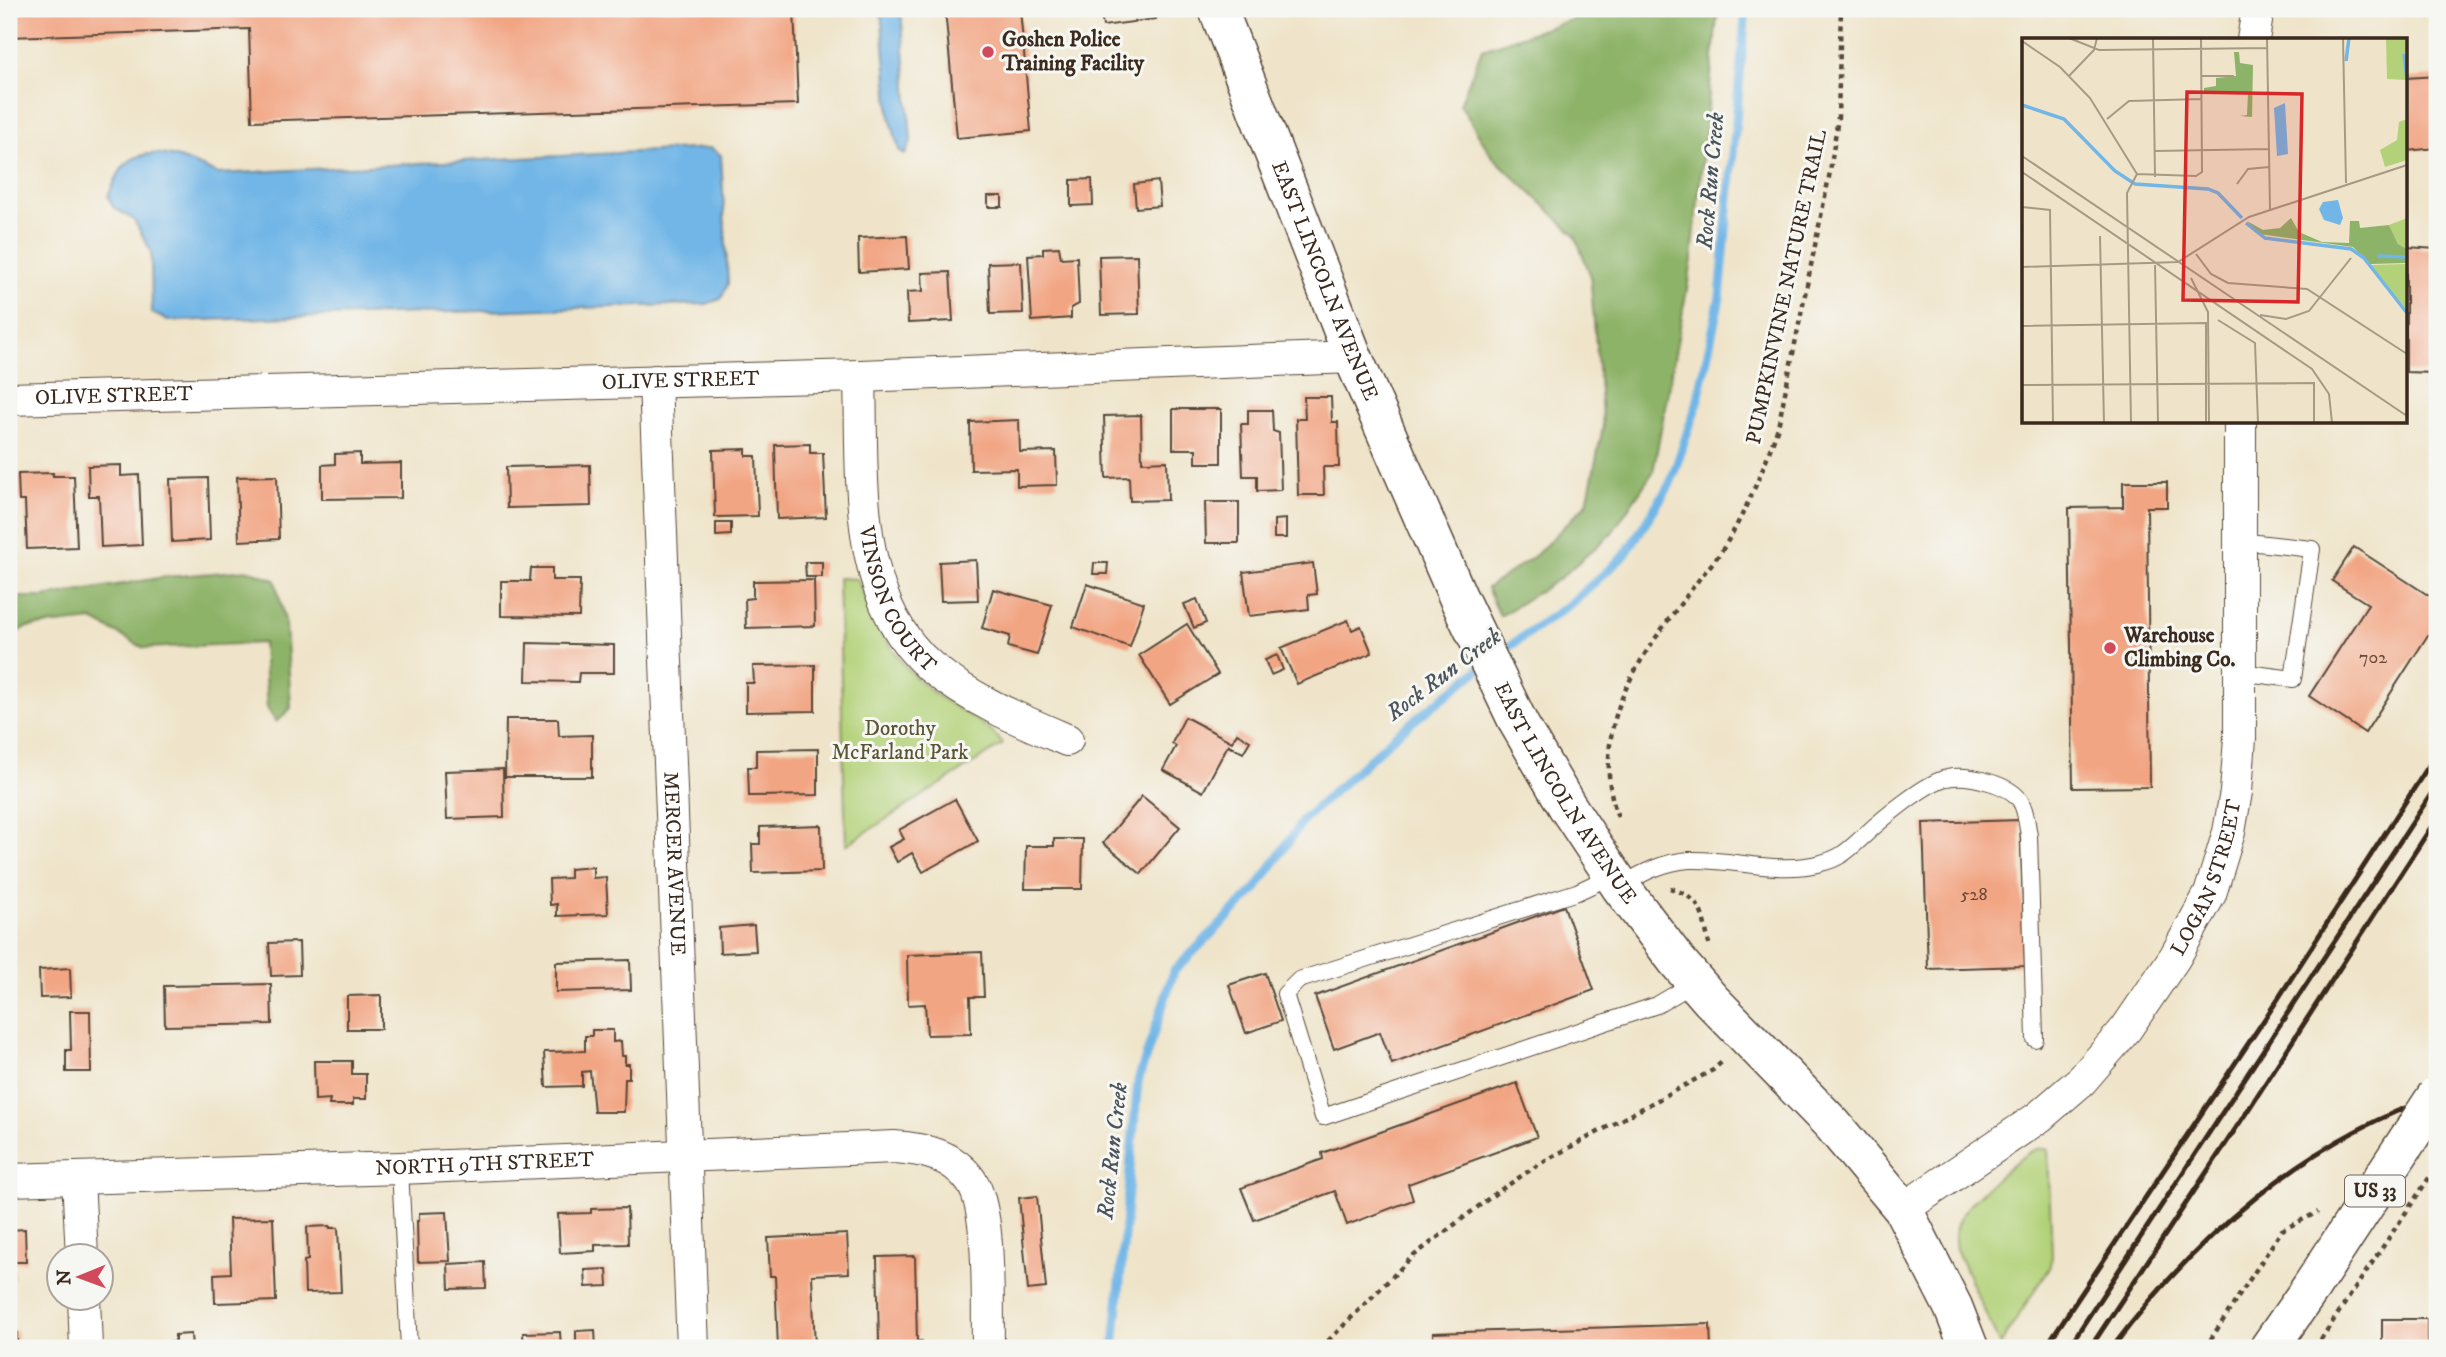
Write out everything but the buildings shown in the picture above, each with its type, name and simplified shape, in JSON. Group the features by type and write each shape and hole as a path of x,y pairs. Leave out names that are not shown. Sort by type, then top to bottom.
{"main road":[{"name":"EAST LINCOLN AVENUE","path":"1218,9 1353,357 1458,597 1519,724 1567,806 1616,880 1696,982 1832,1124 1903,1209 1953,1307 1969,1348"},
{"name":"US 33","path":"2269,1348 2437,1096"}],"street":[{"path":"2253,38 2258,9"},
{"name":"OLIVE STREET","path":"9,399 860,376 1353,357"},
{"name":"VINSON COURT","path":"860,376 865,519 875,578 890,615 930,666 1012,716 1066,740"},
{"name":"MERCER AVENUE","path":"655,381 693,1348"},
{"name":"LOGAN STREET","path":"1903,1209 2039,1117 2082,1080 2126,1029 2175,957 2210,894 2229,832 2236,792 2240,738 2240,424"},
{"name":"NORTH 9TH STREET","path":"9,1180 400,1168 685,1154 894,1147 917,1149 937,1154 957,1166 973,1182 981,1208 988,1348"},
{"path":"78,1178 81,1242"},
{"path":"85,1312 86,1348"}],"lane":[{"path":"2239,541 2312,549 2293,679 2239,672"},
{"path":"1696,982 1657,1004 1323,1117 1285,994 1299,980 1649,869 1688,860 1772,868 1819,864 1845,855 1908,799 1946,778 1976,777 2008,788 2024,806 2029,836 2035,1039"},
{"path":"400,1168 409,1348"}],"path":[{"name":"PUMPKINVINE NATURE TRAIL","path":"1621,698 1638,664 1724,546 1764,468 1778,427 1830,172 1838,117 1841,9"},
{"path":"1321,1348 1412,1257 1496,1193 1541,1163 1713,1070"},
{"path":"2315,1348 2437,1166"},
{"path":"2205,1348 2282,1230 2329,1207"}],"green space":[{"path":"1604,9 1718,9 1691,267 1653,472 1611,534 1559,579 1500,616 1487,588 1536,555 1587,503 1603,427 1590,274 1575,235 1491,155 1460,104 1482,49"},
{"path":"249,570 275,580 286,625 291,708 276,722 267,708 263,643 144,648 93,620 27,627 9,636 9,597 44,597 165,577"},
{"name":"Dorothy McFarland Park","path":"838,578 857,579 889,644 923,685 989,729 1003,744 846,845"},
{"path":"2048,1148 2052,1257 2049,1268 2000,1345 1956,1249 1956,1229 1965,1210 2004,1171 2032,1151"}],"water":[{"path":"881,9 901,9 911,141 905,155 899,150 890,117"},
{"path":"711,148 721,155 728,284 721,299 706,304 169,321 152,313 151,251 134,220 113,207 108,196 124,166 134,158 158,154 183,159 218,174"}],"waterway":[{"name":"Rock Run Creek","path":"1497,655 1570,604 1625,555 1670,484 1697,404 1720,297 1746,9"},
{"name":"Rock Run Creek","path":"1114,1348 1138,1081 1174,971 1255,890 1304,819 1398,733 1481,668"}],"railway":[{"path":"2045,1348 2274,1005 2437,753"},
{"path":"2068,1348 2437,785"},
{"path":"2090,1348 2437,818"},
{"path":"2112,1348 2179,1268 2256,1197 2342,1138 2437,1096"}],"place":[{"name":"Goshen Police Training Facility","path":"988,52"},
{"name":"Warehouse Climbing Co.","path":"2110,648"}]}
